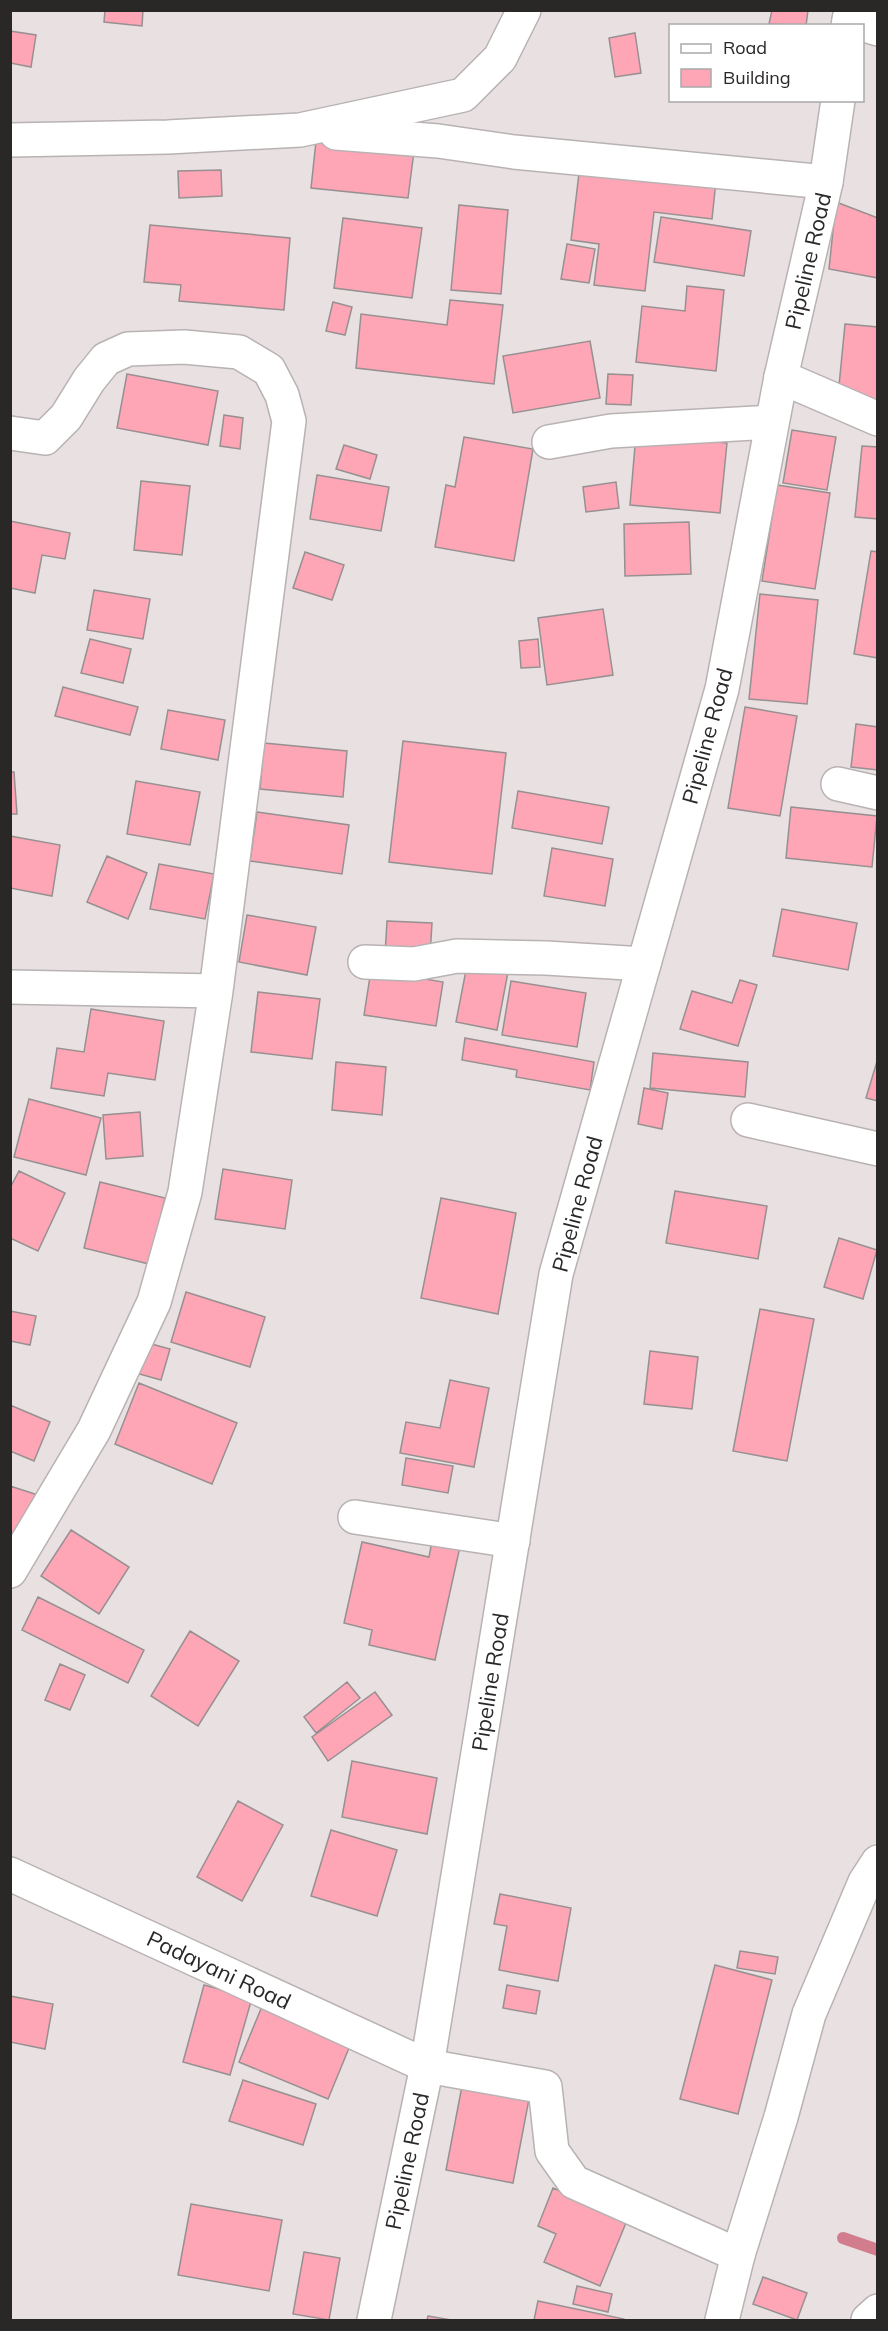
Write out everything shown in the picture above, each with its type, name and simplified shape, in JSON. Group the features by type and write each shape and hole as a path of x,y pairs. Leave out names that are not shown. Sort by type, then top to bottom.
{"street":[{"path":"300,130 463,95 500,58 524,10"},
{"name":"Pipeline Road","path":"374,2320 427,2066 556,1274 722,689 781,376 826,182 838,102"},
{"path":"10,140 168,137 300,130 438,141 514,152 826,182"},
{"path":"10,434 45,438 66,417 88,380 105,358 128,349 184,347 239,352 269,370 282,395 289,422 216,991 185,1192 154,1302 94,1430 10,1571"},
{"path":"781,376 878,419"},
{"path":"549,442 611,431 772,422"},
{"path":"838,784 878,793"},
{"path":"364,962 414,964 457,956 546,958 644,964"},
{"path":"10,987 216,991"},
{"path":"748,1120 878,1149"},
{"path":"355,1516 513,1541"},
{"name":"Padayani Road","path":"10,1874 427,2066 545,2087 552,2151 574,2182 738,2255"},
{"path":"722,2320 738,2255 781,2117 809,2014 873,1877"},
{"path":"868,2320 878,2311"}],"building":[{"path":"105,10 143,10 142,26 104,22"},
{"path":"772,10 808,10 806,24 769,24"},
{"path":"10,31 36,35 31,67 10,63"},
{"path":"635,33 641,73 615,77 609,38"},
{"path":"317,132 415,143 408,198 311,188"},
{"path":"580,165 716,181 712,219 654,212 645,291 594,285 599,244 571,240"},
{"path":"221,170 222,196 179,198 178,171"},
{"path":"836,202 878,218 878,278 829,269"},
{"path":"459,205 508,210 501,294 451,290"},
{"path":"661,217 751,231 744,276 654,262"},
{"path":"343,218 422,228 412,298 334,288"},
{"path":"150,225 290,238 284,310 179,301 181,285 144,282"},
{"path":"567,244 595,249 589,283 561,279"},
{"path":"687,286 724,290 716,371 636,362 642,306 685,311"},
{"path":"450,300 503,305 494,384 356,368 361,314 447,325"},
{"path":"333,302 352,307 345,335 326,331"},
{"path":"845,324 878,327 878,400 838,396"},
{"path":"590,341 600,398 513,413 503,356"},
{"path":"127,374 218,391 208,445 117,428"},
{"path":"608,374 633,375 631,405 606,404"},
{"path":"224,415 243,418 240,449 220,446"},
{"path":"792,430 836,437 827,490 783,483"},
{"path":"636,434 727,443 720,513 630,505"},
{"path":"464,437 533,449 514,561 435,547 446,485 455,487"},
{"path":"344,445 377,455 370,479 336,469"},
{"path":"862,446 878,447 878,519 855,517"},
{"path":"317,475 389,487 381,531 310,519"},
{"path":"141,481 190,486 182,555 134,550"},
{"path":"616,482 619,508 586,512 583,487"},
{"path":"777,485 830,493 815,589 762,581"},
{"path":"10,521 70,533 65,559 42,555 35,593 10,588"},
{"path":"689,522 691,574 625,576 624,524"},
{"path":"871,551 878,552 878,658 854,654"},
{"path":"305,552 344,565 332,600 293,588"},
{"path":"94,590 150,599 143,639 87,630"},
{"path":"760,594 818,600 807,704 749,699"},
{"path":"603,609 613,675 547,685 538,618"},
{"path":"90,639 131,649 123,683 81,673"},
{"path":"538,639 540,667 521,668 519,641"},
{"path":"63,687 138,707 130,735 55,716"},
{"path":"745,707 797,716 780,816 728,808"},
{"path":"168,710 225,720 218,760 161,749"},
{"path":"856,724 878,727 878,770 851,767"},
{"path":"403,741 506,753 492,874 389,862"},
{"path":"264,743 347,751 343,797 260,789"},
{"path":"10,772 14,772 17,814 10,814"},
{"path":"136,781 200,792 190,845 127,834"},
{"path":"518,791 609,807 602,844 512,828"},
{"path":"791,807 877,816 872,867 786,858"},
{"path":"257,812 349,825 342,874 250,861"},
{"path":"10,836 60,845 52,896 10,888"},
{"path":"552,848 613,859 605,906 544,896"},
{"path":"107,856 147,873 128,919 87,902"},
{"path":"159,864 214,874 205,919 150,909"},
{"path":"782,909 857,923 848,970 773,956"},
{"path":"247,915 316,927 307,975 239,962"},
{"path":"387,921 432,923 430,956 385,955"},
{"path":"467,965 508,972 497,1030 456,1022"},
{"path":"371,970 443,982 436,1026 364,1015"},
{"path":"740,980 757,985 738,1046 680,1029 692,991 732,1003"},
{"path":"511,981 586,993 577,1047 502,1035"},
{"path":"258,992 320,999 312,1059 251,1052"},
{"path":"91,1009 164,1021 155,1080 108,1073 104,1096 51,1088 57,1048 84,1052"},
{"path":"465,1038 594,1062 590,1090 516,1077 517,1070 462,1060"},
{"path":"653,1053 748,1062 745,1097 650,1088"},
{"path":"878,1058 878,1101 866,1098"},
{"path":"336,1062 386,1067 382,1115 332,1110"},
{"path":"644,1088 668,1093 662,1129 638,1124"},
{"path":"29,1099 101,1118 86,1175 14,1157"},
{"path":"140,1112 143,1156 106,1159 103,1115"},
{"path":"223,1169 292,1180 285,1229 215,1219"},
{"path":"19,1171 65,1193 38,1251 10,1238 10,1188"},
{"path":"100,1182 165,1198 149,1264 84,1248"},
{"path":"675,1191 767,1206 758,1259 666,1243"},
{"path":"441,1198 516,1213 498,1314 421,1298"},
{"path":"839,1238 877,1250 863,1299 824,1287"},
{"path":"186,1292 265,1317 250,1367 171,1342"},
{"path":"760,1309 814,1319 787,1461 733,1451"},
{"path":"10,1311 36,1316 30,1345 10,1341"},
{"path":"144,1342 170,1349 161,1380 136,1373"},
{"path":"650,1351 698,1357 692,1409 644,1404"},
{"path":"450,1380 489,1388 474,1467 400,1453 406,1422 440,1428"},
{"path":"139,1383 237,1423 212,1484 115,1444"},
{"path":"10,1405 50,1422 34,1461 10,1451"},
{"path":"406,1458 453,1466 448,1493 402,1485"},
{"path":"10,1486 38,1495 24,1542 10,1538"},
{"path":"71,1530 129,1567 99,1614 41,1576"},
{"path":"433,1536 461,1542 435,1660 369,1645 372,1630 344,1623 362,1542 429,1557"},
{"path":"38,1597 144,1650 128,1683 22,1630"},
{"path":"190,1631 239,1661 198,1726 151,1696"},
{"path":"60,1664 85,1675 70,1710 45,1700"},
{"path":"347,1682 360,1698 316,1733 304,1717"},
{"path":"375,1692 392,1715 328,1761 312,1737"},
{"path":"352,1761 437,1778 427,1834 342,1817"},
{"path":"238,1801 283,1825 242,1901 197,1877"},
{"path":"331,1830 397,1850 377,1916 311,1896"},
{"path":"500,1894 571,1908 558,1981 499,1970 507,1926 494,1924"},
{"path":"740,1951 778,1957 775,1974 737,1968"},
{"path":"715,1965 772,1980 738,2114 680,2099"},
{"path":"204,1985 252,1998 230,2075 183,2062"},
{"path":"507,1985 540,1991 536,2014 503,2008"},
{"path":"10,1996 53,2004 45,2049 10,2042"},
{"path":"265,1999 354,2036 328,2099 239,2062"},
{"path":"243,2080 316,2104 303,2145 229,2121"},
{"path":"462,2086 529,2099 513,2183 446,2170"},
{"path":"553,2188 628,2218 600,2286 544,2262 556,2234 538,2226"},
{"path":"191,2204 282,2220 269,2291 178,2275"},
{"path":"304,2252 340,2258 329,2320 293,2314"},
{"path":"763,2277 807,2293 797,2320 753,2304"},
{"path":"577,2286 612,2294 608,2312 573,2304"},
{"path":"538,2301 624,2319 624,2320 534,2320"},
{"path":"428,2316 451,2320 427,2320"}],"waterway":[{"path":"843,2238 878,2250"}]}
